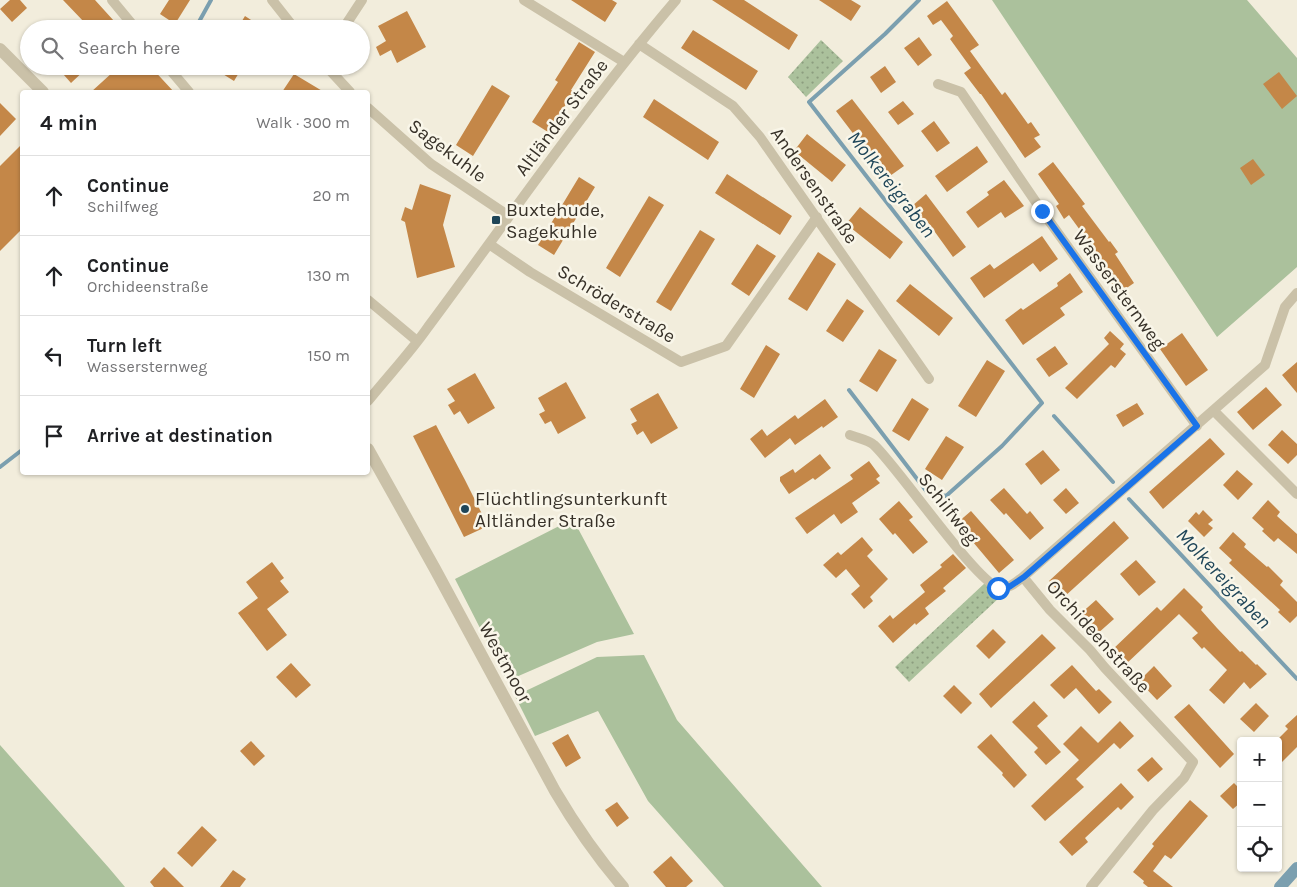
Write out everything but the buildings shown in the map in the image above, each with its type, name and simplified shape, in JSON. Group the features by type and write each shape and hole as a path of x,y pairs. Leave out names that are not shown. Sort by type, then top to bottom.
{"street":[{"path":"112,0 129,20"},
{"path":"272,0 288,20"},
{"path":"349,20 362,0"},
{"path":"524,0 624,62"},
{"name":"Altländer Straße","path":"370,398 417,341 624,62 676,0"},
{"name":"Andersenstraße","path":"639,44 733,106 760,137 928,379"},
{"path":"0,49 20,69"},
{"path":"26,75 41,90"},
{"path":"175,75 187,90"},
{"path":"334,75 348,90"},
{"name":"Wassersternweg","path":"938,84 961,92 1048,219 1197,426"},
{"name":"Sagekuhle","path":"370,110 431,164 509,216"},
{"name":"Schröderstraße","path":"488,244 530,272 681,362 726,346 817,217"},
{"name":"Orchideenstraße","path":"1091,887 1153,810 1184,778 1193,762 1104,668 1090,650 1050,610 1024,577 1265,365 1285,307 1297,293"},
{"path":"370,302 417,341"},
{"path":"1214,411 1297,494"},
{"name":"Schilfweg","path":"850,435 873,443 906,480 953,542 985,579 998,588 1009,587 1024,577"},
{"name":"Westmoor","path":"370,453 570,817 605,866 623,887"}],"green space":[{"path":"992,0 1247,0 1297,58 1297,267 1217,337"},
{"path":"821,40 843,61 806,97 788,77"},
{"path":"573,519 634,634 597,642 507,681 455,579"},
{"path":"986,582 1000,597 909,682 895,667"},
{"path":"644,655 677,720 822,887 724,887 648,801 598,711 535,736 515,696 597,657"},
{"path":"0,745 109,868 125,887 0,887"}],"waterway":[{"path":"200,20 211,0"},
{"name":"Molkereigraben","path":"849,390 927,492 946,496 1002,446 1042,403 809,102 885,34 919,0"},
{"name":"Molkereigraben","path":"1054,416 1113,482"},
{"path":"0,467 20,452"},
{"name":"Molkereigraben","path":"1129,499 1297,679"},
{"path":"1280,887 1297,868"}],"place":[{"name":"Buxtehude, Sagekuhle","path":"496,220"},
{"name":"Flüchtlingsunterkunft Altländer Straße","path":"465,509"}],"route":[{"path":"998,588 1009,587 1024,577 1197,426 1042,211"}]}
